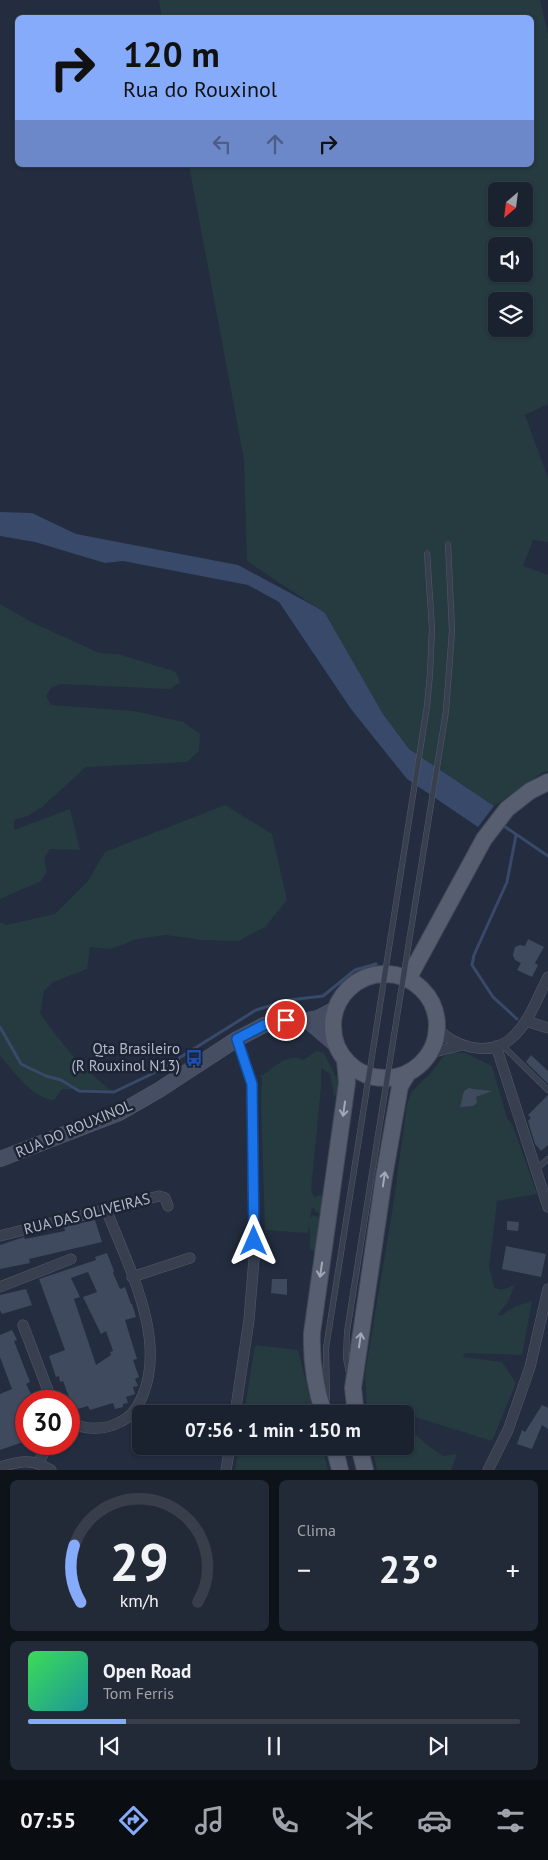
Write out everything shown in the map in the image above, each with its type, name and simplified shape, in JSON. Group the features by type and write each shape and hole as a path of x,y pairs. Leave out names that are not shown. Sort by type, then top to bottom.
{"main road":[{"path":"408,979 484,839 506,810 530,791 548,782"},
{"path":"307,1020 336,1045 345,1060 358,1072 374,1078 392,1078 408,1074 421,1065 430,1053 436,1041 438,1028 436,1014 430,1000 421,988 408,979 391,974 373,975 357,981 344,993 335,1009 332,1027 336,1045"},
{"name":"RUA DO ROUXINOL","path":"0,1159 118,1114 159,1090 237,1039 264,1025 286,1020 318,1018 335,1009"},
{"path":"323,1405 314,1374 311,1354 312,1333 347,1083 345,1060"},
{"path":"355,1405 353,1388 387,1159 400,1086 408,1074"},
{"path":"336,1455 340,1470"},
{"path":"361,1455 364,1470"}],"street":[{"path":"438,1028 447,1038 462,1045 482,1049 499,1045 514,1037 526,1021 548,977"},
{"path":"526,1021 548,1028"},
{"path":"236,1405 249,1320 254,1259 252,1084 237,1039"},
{"path":"430,1053 462,1045"},
{"path":"499,1045 548,1207"},
{"name":"RUA DAS OLIVEIRAS","path":"0,1236 159,1196 165,1198 168,1206"},
{"path":"80,1425 88,1428 106,1428 122,1422 137,1408 146,1388 150,1367 151,1340 142,1304 106,1209"},
{"path":"132,1276 190,1258"},
{"path":"0,1287 71,1259"},
{"path":"488,1470 508,1430 530,1367 548,1289"},
{"path":"23,1325 48,1390"},
{"path":"38,1463 43,1455"},
{"path":"226,1470 228,1455"},
{"path":"0,1467 22,1461 38,1463 51,1470"}],"lane":[{"path":"353,1388 348,1370 346,1345 448,693 452,631 448,543"},
{"path":"326,1405 326,1348 428,698 432,629 427,552"},
{"path":"499,1045 548,1090"},
{"path":"536,1169 548,1159"}],"green space":[{"path":"159,0 540,0 548,34 548,404 525,415 548,478 548,542 533,540 523,566 548,575 548,771 543,772 494,806 409,749 383,714 325,613 247,561 244,460 189,167 534,167 534,15 162,15"},
{"path":"0,604 31,622 99,653 118,654 176,672 180,682 170,689 60,684 51,688 46,696 51,705 134,711 183,722 200,734 199,751 187,762 86,767 42,807 28,816 14,820 14,830 70,809 80,850 50,849 44,858 47,872 41,881 0,899"},
{"path":"225,805 272,834 287,900 265,927 238,941 203,940 166,935 137,939 111,949 90,947 87,969 53,982 44,991 40,1013 72,1054 110,1090 62,1089 54,1100 38,1095 24,1083 0,1056 0,922 6,925 55,914 88,881 105,852"},
{"path":"317,1051 324,1053 339,1083 338,1094 334,1096 330,1074 321,1068 321,1087 311,1190 314,1197 321,1195 324,1199 321,1213 315,1212 315,1209 312,1207 310,1218 313,1215 318,1217 320,1222 315,1251 311,1250 310,1247 309,1226 308,1233 265,1230 261,1106 262,1078 260,1075 263,1075 287,1059 298,1058 303,1060"},
{"path":"451,1053 465,1053 492,1066 507,1118 513,1126 537,1194 497,1201 489,1266 494,1287 502,1289 515,1284 508,1302 498,1314 500,1316 516,1306 532,1301 522,1355 465,1353 463,1357 502,1362 516,1383 492,1441 415,1417 414,1422 414,1405 367,1405 365,1374 392,1213 407,1105 411,1093 443,1057"},
{"path":"255,1345 298,1350 312,1405 245,1405"},
{"path":"414,1433 443,1456 457,1454 451,1470 377,1470 374,1455 414,1455"},
{"path":"238,1455 324,1455 328,1470 235,1470"}],"water":[{"path":"0,512 32,513 76,534 238,565 316,607 325,613 383,714 409,749 494,806 478,827 407,779 351,709 279,602 248,585 123,561 105,563 35,542 0,536"}],"building":[{"path":"528,939 544,947 535,963 538,965 532,977 517,970 521,963 515,960 513,955 515,947 525,946"},
{"path":"531,1055 548,1071 548,1084 526,1062"},
{"path":"469,1088 492,1091 476,1097 477,1103 473,1106 460,1107 464,1091"},
{"path":"548,1095 548,1145 541,1151 535,1144 528,1121 531,1118 528,1115"},
{"path":"95,1220 102,1242 29,1259 30,1263 0,1269 0,1245 24,1237 25,1239 65,1231 64,1227"},
{"path":"507,1221 519,1222 518,1231 507,1230"},
{"path":"506,1246 546,1254 541,1277 502,1269"},
{"path":"107,1253 120,1289 125,1287 136,1317 125,1320 137,1359 133,1360 139,1377 135,1379 138,1386 133,1387 135,1394 126,1397 128,1403 123,1404 123,1407 115,1409 113,1403 90,1410 88,1406 80,1408 80,1390 66,1390 63,1381 60,1382 59,1376 56,1377 49,1356 65,1350 39,1279 96,1260 95,1257","holes":["88,1272 97,1292 83,1297 101,1334 106,1331 113,1351 110,1352 111,1355 96,1365 74,1299 80,1297 71,1278"]},
{"path":"272,1279 287,1279 287,1295 271,1293"},
{"path":"26,1289 32,1305 2,1314 0,1310 0,1295"},
{"path":"12,1330 17,1340 14,1341 30,1382 26,1384 29,1390 15,1390 15,1445 0,1450 0,1394 12,1389 0,1357 0,1335"},
{"path":"542,1405 548,1408 548,1429 542,1425 532,1449 517,1444 522,1430 525,1432"}],"waterway":[{"path":"501,824 548,856"},
{"path":"516,835 507,882 474,955 472,965 493,997 517,1019"},
{"path":"0,1027 21,1064 46,1076 61,1080 79,1091 114,1092 160,1070 256,1010 289,1000 323,996 355,970 376,964"}],"place":[{"name":"Qta Brasileiro (R Rouxinol N13)","path":"194,1058"}],"route":[{"path":"254,1241 252,1084 237,1039 264,1025 286,1020"}]}
